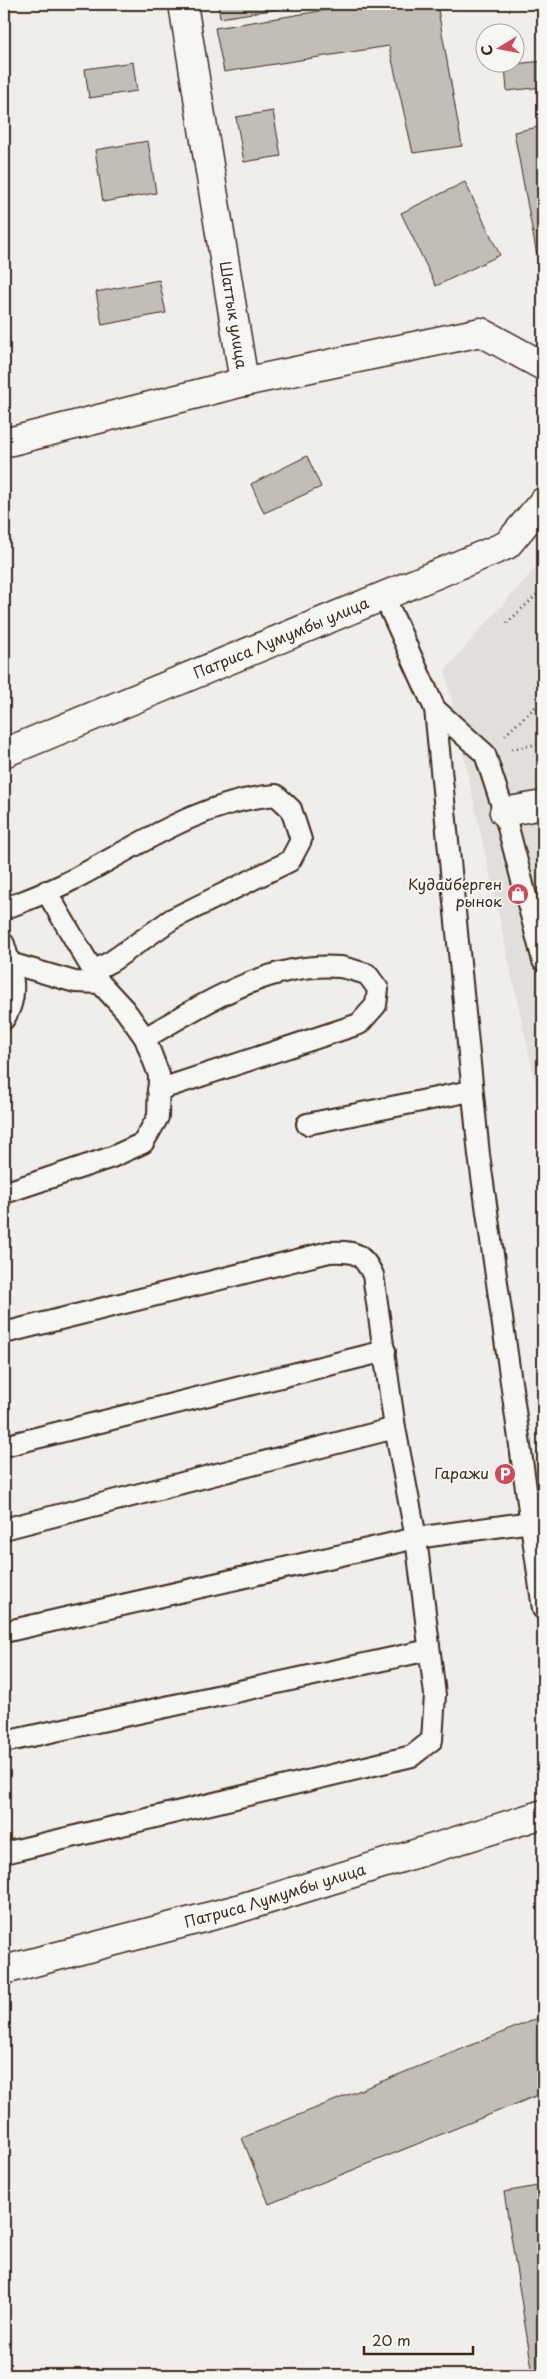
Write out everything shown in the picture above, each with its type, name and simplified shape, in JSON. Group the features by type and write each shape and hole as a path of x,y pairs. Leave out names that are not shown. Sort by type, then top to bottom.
{"street":[{"name":"Шаттык улица","path":"4,443 244,382 183,4"},
{"path":"244,382 482,332 543,366"},
{"name":"Патриса Лумумбы улица","path":"4,754 507,545 543,502"},
{"path":"504,812 543,805"},
{"name":"Патриса Лумумбы улица","path":"4,1970 234,1910 543,1814"}],"lane":[{"path":"384,596 435,709 472,1091 543,1609"},
{"path":"435,709 485,754 538,913 543,961"},
{"path":"4,909 69,881 136,843 211,809 253,796 276,795 291,809 301,840 290,860 172,919 112,961 96,977 75,982 10,963"},
{"path":"4,1193 112,1157 142,1143 158,1117 159,1075 146,1038 125,1010 96,977 46,891"},
{"path":"4,944 10,963 14,996 4,1020"},
{"path":"146,1038 221,994 290,970 340,968 366,974 378,989 376,1005 359,1024 158,1090"},
{"path":"307,1124 472,1091"},
{"path":"4,1333 329,1252 352,1251 366,1261 373,1276 395,1428 416,1538 435,1695 432,1740 412,1756 4,1852"},
{"path":"4,1446 385,1351"},
{"path":"4,1529 395,1428"},
{"path":"4,1632 416,1538 531,1522"},
{"path":"4,1742 429,1650"}],"path":[{"path":"507,623 543,588"},
{"path":"485,754 543,700"}],"shaded area":[{"name":"Кудайберген рынок","path":"543,559 543,1118 445,670"}],"building":[{"path":"218,4 277,4 278,9 220,18"},
{"path":"364,4 437,4 462,146 413,153 389,46 224,72 215,28"},
{"path":"543,61 543,87 507,91 506,72 524,72 524,63"},
{"path":"133,62 137,91 89,98 85,69"},
{"path":"273,111 281,156 244,162 236,117"},
{"path":"543,126 543,257 538,261 514,132"},
{"path":"148,141 156,193 103,202 95,150"},
{"path":"465,182 500,255 436,286 401,213"},
{"path":"159,280 166,313 102,325 96,292"},
{"path":"307,456 321,487 264,513 251,484"},
{"path":"543,2016 543,2093 269,2204 242,2138"},
{"path":"543,2185 543,2375 533,2375 504,2192"}],"place":[{"name":"Кудайберген рынок","path":"518,894"},
{"name":"Гаражи","path":"505,1474"}]}
